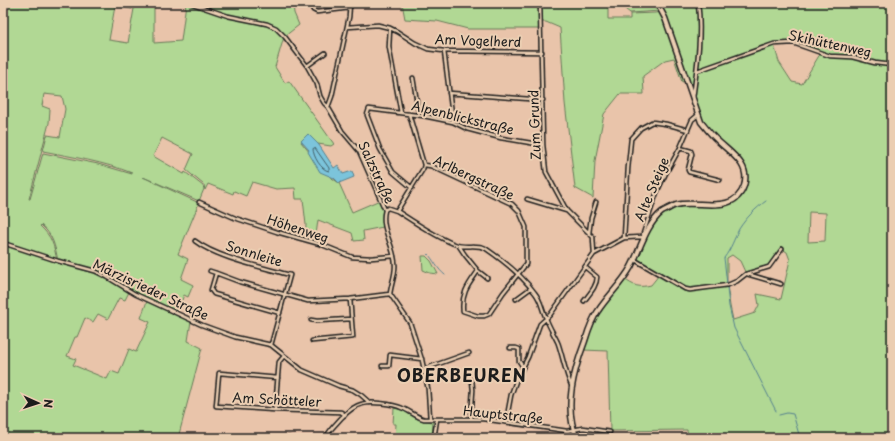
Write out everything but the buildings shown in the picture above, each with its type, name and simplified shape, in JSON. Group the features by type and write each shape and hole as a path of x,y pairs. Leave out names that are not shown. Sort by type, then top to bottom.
{"main road":[{"path":"577,438 573,430 571,406 572,387 577,365 594,317 597,311 624,278 654,221 668,209 681,205 725,204 737,197 744,186 745,173 739,160 709,133 698,115 665,18 656,3"}],"street":[{"name":"Salzstraße","path":"190,3 228,16 272,26 285,37 307,66 317,84 320,96 324,103 328,107 342,131 359,151 385,210 383,219 384,225 394,256 395,264 390,294"},
{"path":"312,3 314,10 317,12 350,8"},
{"path":"328,107 332,96 347,27 350,3"},
{"name":"Zum Grund","path":"540,3 543,145 546,172 567,211 589,233"},
{"path":"693,100 697,71 699,36 698,3"},
{"name":"Am Vogelherd","path":"347,27 378,25 390,28 414,43 428,49 444,51 542,52"},
{"path":"390,28 389,47 401,113"},
{"name":"Skihüttenweg","path":"697,71 774,44 785,42 793,43 830,56 852,57 875,63 892,64"},
{"path":"444,51 453,122"},
{"path":"307,66 325,53"},
{"path":"413,78 419,115"},
{"path":"449,93 543,100"},
{"name":"Alpenblickstraße","path":"412,188 392,171 380,149 367,115 369,109 419,115 453,122 467,129 501,138 543,145"},
{"path":"398,211 424,164 409,114"},
{"name":"Alte Steige","path":"644,239 643,234 664,175 680,148 692,120 698,115"},
{"path":"624,238 631,139 641,128 652,122 688,130"},
{"name":"Alte Steige","path":"680,148 691,151 692,154 688,170 689,172 720,180"},
{"name":"Arlbergstraße","path":"424,164 512,204 519,211 526,227 526,264 503,293 489,314 484,316 478,316 463,311 462,301 467,286 478,271"},
{"path":"527,199 567,211"},
{"name":"Höhenweg","path":"199,202 235,218 320,244 352,257 371,258 394,256"},
{"path":"594,254 594,242 589,233 591,218 596,202"},
{"path":"385,210 388,208 398,211 449,242 459,246 480,246 485,248 518,274 540,300 546,318 558,344 566,374 572,387"},
{"path":"506,422 511,395 528,357 540,324 550,315 594,254 624,238 641,237 644,239"},
{"name":"Sonnleite","path":"195,241 202,246 234,260 290,275 271,345"},
{"name":"Märzisrieder Straße","path":"3,243 58,262 95,271 135,294 202,325 235,337 271,345 277,348 284,356 302,370 339,386 353,390 370,403"},
{"path":"459,246 478,271 487,278"},
{"path":"634,260 685,289 695,290 727,285 737,281 746,274 769,267 782,250"},
{"path":"584,300 593,289 597,281 597,277 585,267"},
{"path":"210,271 240,282 308,301 350,299 390,294 410,323 422,359 429,395 430,419"},
{"path":"216,273 211,290 214,294 280,313"},
{"path":"746,274 781,284"},
{"path":"516,299 531,288"},
{"path":"312,341 353,337 350,299"},
{"path":"311,320 352,319"},
{"path":"510,348 519,349 519,361 523,367"},
{"path":"424,369 469,353"},
{"path":"382,366 389,366 390,355 422,359"},
{"path":"275,410 279,362 284,356"},
{"name":"Am Schötteler","path":"278,378 219,373 216,406 341,412 345,415"},
{"path":"471,419 473,390 472,380"},
{"path":"326,438 331,429 345,415 361,404 370,403"},
{"name":"Hauptstraße","path":"370,403 401,407 419,418 471,419 506,422 567,431 583,428 610,432"},
{"path":"434,438 437,419"},
{"path":"261,438 289,438"}],"green space":[{"path":"3,3 133,3 132,9 115,6 109,40 128,43 135,3 154,3 154,43 181,41 186,3 266,25 275,29 284,37 275,67 285,83 289,81 334,144 331,146 318,144 308,134 301,142 329,176 339,183 352,212 380,200 384,210 383,227 363,231 364,240 354,241 352,233 318,220 315,242 305,240 306,225 303,199 296,199 295,188 276,189 252,182 246,196 234,191 233,194 208,184 205,190 204,185 186,170 193,154 162,138 153,156 184,174 185,172 203,186 204,189 199,201 143,177 199,203 178,254 188,259 181,279 193,285 188,297 184,295 177,312 135,294 107,276 58,261 51,237 41,225 40,226 52,242 57,261 3,242","holes":["44,94 62,96 65,109 60,137 47,135 43,151 99,163 121,169 132,174 98,164 43,153 29,199 49,123 50,109 42,106"]},
{"path":"192,3 293,3 294,13 299,25 285,36 272,25 228,15"},
{"path":"402,3 540,3 540,29 468,29 437,21 405,19"},
{"path":"541,3 608,3 608,19 630,19 630,14 660,12 685,81 682,82 674,58 665,60 643,76 644,94 620,94 604,114 595,161 593,198 575,188 565,103 560,28 546,22 541,22"},
{"path":"623,3 654,3 660,11 630,13 625,9"},
{"path":"659,3 698,3 698,36 693,94 667,17"},
{"path":"699,3 892,3 892,62 885,63 885,66 892,68 892,438 724,438 723,433 688,437 687,430 610,431 608,351 583,350 599,312 624,279 634,285 643,286 651,285 659,275 684,290 689,291 727,285 733,320 755,313 759,305 757,294 781,299 790,260 787,252 782,249 768,267 746,274 740,261 732,255 727,258 727,284 690,290 685,289 636,260 650,229 654,223 667,211 677,206 716,206 733,202 740,196 745,187 746,176 744,166 731,149 706,126 695,102 694,93 700,45","holes":["793,43 820,54 802,84 792,82 779,62 774,45","809,212 826,213 825,241 808,242"]},
{"path":"3,244 58,262 95,272 106,277 129,292 125,300 119,298 108,319 98,314 93,322 85,318 67,356 76,359 73,365 107,379 111,371 119,374 129,349 136,352 150,322 141,318 147,301 191,321 188,341 202,348 178,438 3,438"},
{"path":"422,256 426,256 431,261 438,274 423,270"},
{"path":"394,408 402,410 419,420 433,422 432,438 395,438 396,424 393,424"}],"water":[{"path":"308,134 319,145 334,168 338,165 343,174 352,171 354,177 339,183 334,178 320,172 308,152 309,150 301,141"}],"waterway":[{"path":"727,284 724,258 729,251 739,229 751,214 766,201"},
{"path":"428,254 445,275"},
{"path":"727,287 729,306 734,328 776,411"},
{"path":"779,415 787,413 793,414 800,438"}],"district":[{"name":"OBERBEUREN","path":"462,375"}]}
